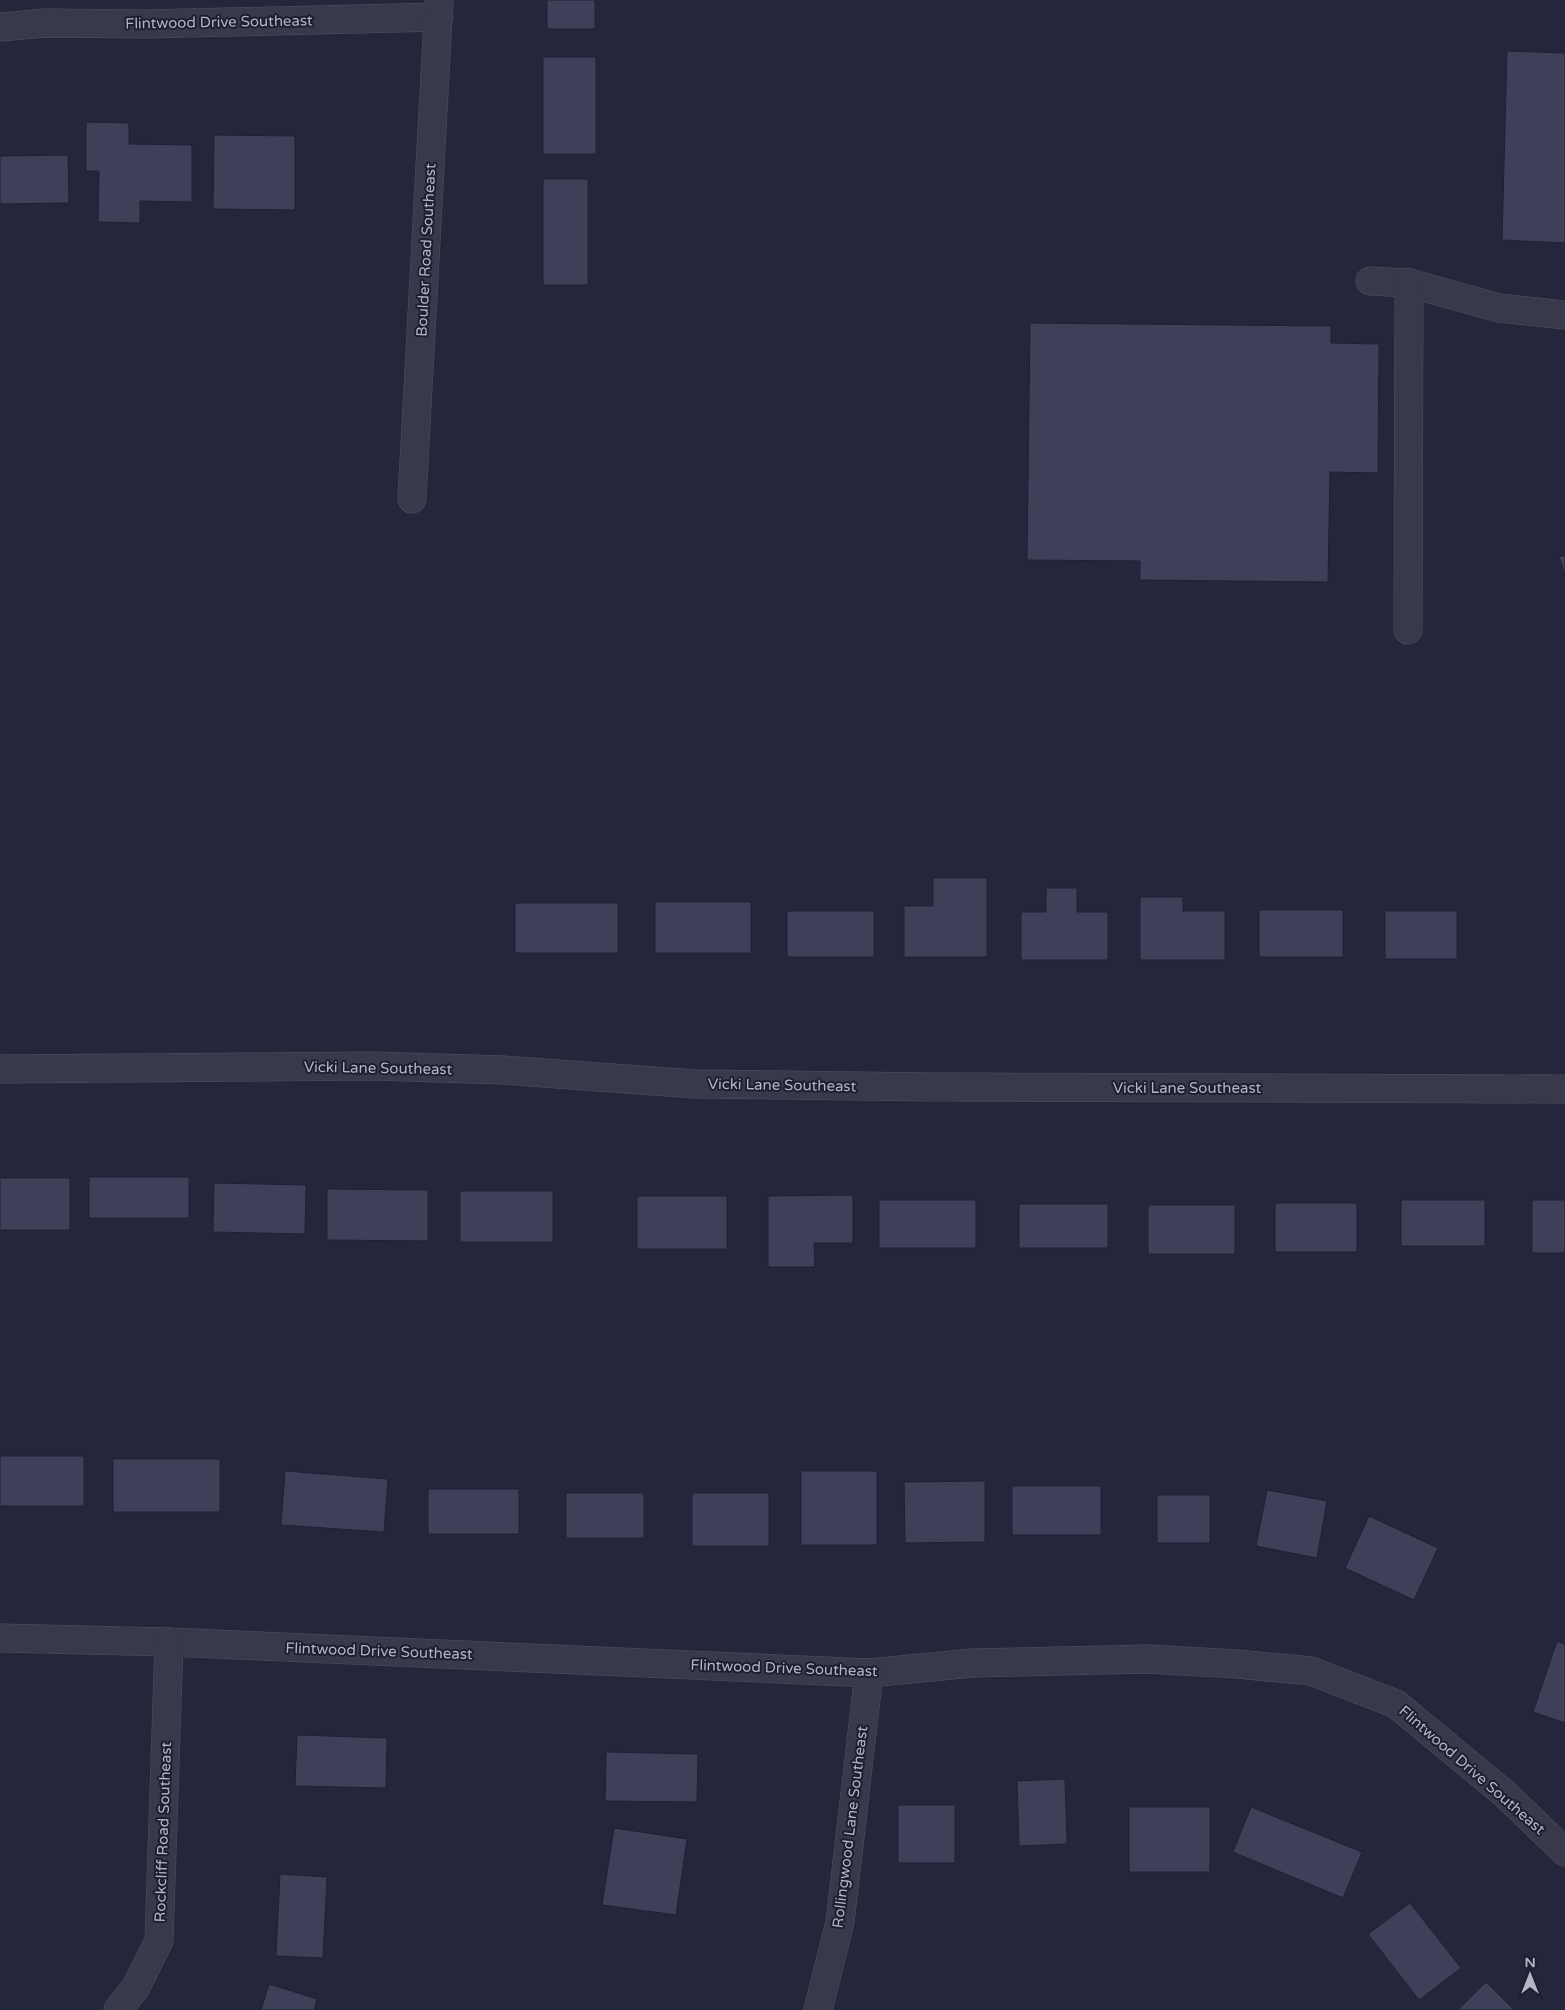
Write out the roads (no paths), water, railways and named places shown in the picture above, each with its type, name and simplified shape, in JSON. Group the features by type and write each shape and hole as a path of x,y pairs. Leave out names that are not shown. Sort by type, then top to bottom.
{"street":[{"name":"Flintwood Drive Southeast","path":"0,27 46,23 155,24 439,8"},
{"name":"Boulder Road Southeast","path":"412,499 439,8"},
{"path":"1370,281 1409,283 1499,308 1565,315"},
{"path":"1408,630 1409,283"},
{"name":"Vicki Lane Southeast","path":"0,1068 373,1066 503,1070 715,1084 932,1087 1565,1089"},
{"name":"Flintwood Drive Southeast","path":"0,1638 169,1642 869,1672 973,1663 1148,1659 1237,1664 1311,1671 1396,1704 1506,1795 1565,1852"},
{"name":"Rockcliff Road Southeast","path":"118,2010 136,1987 160,1941 169,1642"},
{"name":"Rollingwood Lane Southeast","path":"818,2010 840,1922 869,1672"}]}
